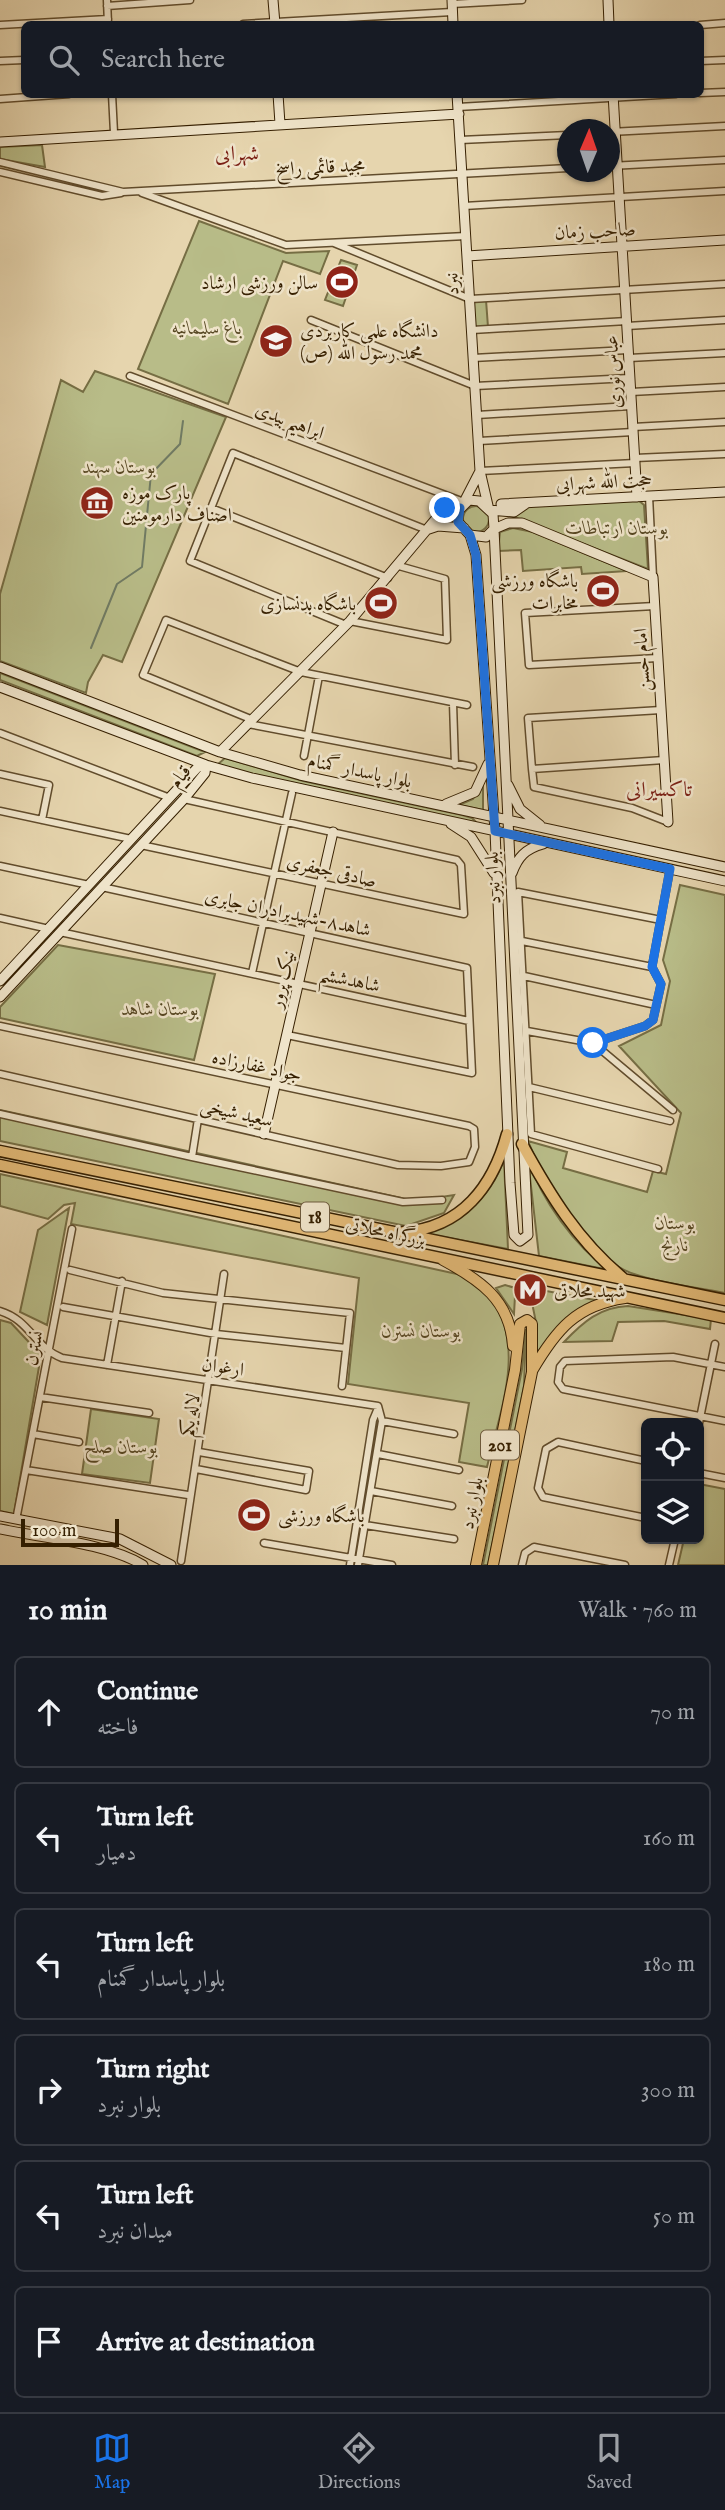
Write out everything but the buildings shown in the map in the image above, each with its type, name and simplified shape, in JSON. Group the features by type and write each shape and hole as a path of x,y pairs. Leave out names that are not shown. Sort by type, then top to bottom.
{"highway":[{"path":"392,1233 436,1225 468,1206 480,1195 495,1172 507,1133"},
{"path":"522,1144 552,1198 579,1234 601,1259 625,1279"},
{"name":"بزرگراه محلاتی","path":"0,1151 725,1300"},
{"name":"بزرگراه محلاتی","path":"0,1166 725,1318"},
{"path":"84,1183 93,1181 94,1177 89,1170"},
{"path":"132,1193 126,1187 127,1183 135,1179"}],"main road":[{"path":"273,0 274,21"},
{"path":"608,0 609,21"},
{"path":"278,98 280,124"},
{"name":"نبرد","path":"457,98 480,471 489,510"},
{"name":"عباس نوری","path":"612,119 613,98"},
{"path":"0,142 458,111"},
{"name":"عباس نوری","path":"616,182 637,497"},
{"name":"صاحب زمان","path":"467,256 725,240"},
{"name":"نبرد","path":"462,505 480,471"},
{"name":"حجت الله شهرابی","path":"489,510 514,512 528,502 725,492"},
{"path":"220,752 348,623 399,566 445,508 479,501 495,519 494,529"},
{"path":"501,504 528,502"},
{"path":"462,505 457,516 467,532"},
{"path":"427,530 438,526 481,538 508,523 522,523 653,577"},
{"name":"بلوار نبرد","path":"467,532 476,555 495,831 507,1133 514,1235 524,1240 528,1235 494,529"},
{"name":"امام حسن","path":"653,577 668,822"},
{"name":"بلوار پاسدار گمنام","path":"0,667 220,752 300,775 725,867"},
{"name":"بلوار پاسدار گمنام","path":"0,687 206,765 300,790 725,881"},
{"path":"441,806 458,802 475,792 486,771 489,755"},
{"name":"قیام","path":"0,996 184,799 205,773 206,765 198,767 1,979"},
{"path":"504,773 520,809 544,828"},
{"path":"447,821 471,837 496,877"},
{"name":"نیک پرور","path":"264,1134 333,832"},
{"path":"510,878 519,857 531,847 547,843"},
{"path":"49,929 60,932"},
{"path":"510,1183 518,1196 523,1192 525,1182"},
{"path":"442,1260 476,1278 496,1297 507,1316 515,1370"},
{"path":"532,1371 548,1343 580,1312 600,1301 625,1298"},
{"name":"بلوار نبرد","path":"476,1565 515,1370 520,1324 527,1320 532,1324 532,1371 493,1565"},
{"path":"0,1517 120,1539 171,1565"},
{"path":"0,1529 96,1549 132,1559 143,1565"}],"street":[{"path":"108,21 107,3 190,0"},
{"path":"294,21 522,0"},
{"path":"704,25 725,23"},
{"path":"0,25 21,24"},
{"path":"0,61 21,60"},
{"path":"704,61 725,60"},
{"path":"704,93 725,92"},
{"path":"0,99 21,97"},
{"path":"112,98 114,133"},
{"path":"458,111 592,98"},
{"path":"620,132 725,126"},
{"path":"460,140 557,136"},
{"path":"620,166 725,160"},
{"path":"0,162 123,192"},
{"name":"مجید قائمی راسخ","path":"0,172 102,196 137,191 557,170"},
{"path":"137,191 286,245 466,236"},
{"path":"464,206 725,191"},
{"path":"334,243 470,299 725,284"},
{"path":"311,320 475,386 630,378"},
{"path":"472,330 725,320"},
{"path":"474,358 725,353"},
{"name":"ابراهیم بیدی","path":"130,376 440,493 462,505"},
{"path":"631,392 725,387"},
{"path":"477,415 631,406"},
{"path":"479,442 725,422"},
{"path":"399,566 446,579 447,640 348,623 190,561 233,453 427,530"},
{"path":"480,471 725,454"},
{"name":"امام حسن","path":"649,496 653,577"},
{"path":"211,508 388,578"},
{"path":"655,606 525,613 529,665 658,658"},
{"path":"467,705 301,672 166,621 142,675 251,722 308,736 473,767"},
{"path":"304,756 319,676"},
{"path":"453,703 455,765"},
{"path":"661,710 528,718 534,787 632,808 668,822"},
{"path":"0,733 170,797"},
{"path":"532,769 664,760"},
{"path":"0,774 49,786 42,820"},
{"path":"252,973 292,793"},
{"path":"184,799 333,832"},
{"path":"0,811 131,839"},
{"name":"صادقی جعفری","path":"141,845 461,916 465,912 460,862 333,832"},
{"path":"0,866 89,885"},
{"path":"527,1031 593,1043 645,1026 653,1020 661,984 652,967 670,869"},
{"name":"شاهد۸-شهیدبرادران جابری","path":"102,887 467,968 469,1021"},
{"path":"658,1169 530,1134 527,1031 518,892 661,920"},
{"path":"0,918 49,929"},
{"name":"شاهدششم","path":"71,921 76,932 101,941"},
{"name":"شاهدششم","path":"60,932 469,1021"},
{"path":"522,941 652,967"},
{"path":"524,976 656,1005"},
{"path":"287,1035 472,1073 469,1021"},
{"name":"جواد غفارزاده","path":"0,1026 469,1126 474,1129 475,1147 469,1162"},
{"path":"593,1043 673,1110"},
{"name":"سعید شیخی","path":"0,1074 398,1165 440,1166 469,1162"},
{"path":"529,1087 670,1121"},
{"path":"0,1114 403,1202 442,1200"},
{"path":"192,1157 198,1119"},
{"name":"نسترن","path":"18,1515 72,1229"},
{"path":"70,1270 163,1293 350,1313 342,1386"},
{"name":"لاله یکم","path":"181,1561 224,1274"},
{"path":"107,1365 122,1281"},
{"path":"63,1307 216,1334 346,1348"},
{"path":"0,1311 22,1320 48,1353"},
{"path":"699,1418 715,1344"},
{"name":"ارغوان","path":"48,1353 62,1358 378,1406"},
{"path":"690,1418 563,1389 558,1382 560,1367 565,1361 673,1357 725,1367"},
{"path":"40,1397 149,1413"},
{"path":"355,1562 365,1525 382,1421 378,1406"},
{"path":"355,1562 373,1420 378,1406"},
{"path":"704,1420 725,1421"},
{"path":"382,1421 454,1434"},
{"path":"33,1434 79,1442"},
{"path":"641,1460 558,1442 546,1448 538,1488 543,1497 641,1517"},
{"path":"196,1469 306,1490 309,1471 199,1452"},
{"path":"377,1454 459,1470"},
{"path":"26,1470 188,1495"},
{"path":"704,1474 725,1478"},
{"path":"371,1491 452,1506"},
{"path":"365,1525 454,1539"},
{"path":"264,1543 355,1562 392,1565"},
{"path":"669,1565 674,1544"},
{"path":"522,1565 525,1553 534,1547 625,1565"}],"green space":[{"path":"42,145 45,167 0,159 0,147"},
{"name":"باغ سلیمانیه","path":"199,221 286,253 329,251 320,274 283,261 228,404 138,369"},
{"name":"سالن ورزشی ارشاد","path":"341,260 357,265 343,306 325,300"},
{"path":"486,300 488,327 474,328 473,301"},
{"name":"بوستان سهند","path":"95,371 226,417 122,662 103,655 88,682 86,693 0,661 0,594 61,380 83,392"},
{"name":"بوستان ارتباطات","path":"637,499 644,505 648,569 514,517 529,505"},
{"path":"476,506 485,510 489,519 485,528 476,532 467,528 463,519 467,510"},
{"path":"513,528 533,532 627,571 582,574 581,567 523,571 521,550 498,551 500,532"},
{"path":"0,673 205,752 197,756 0,680"},
{"path":"225,758 303,781 462,815 472,818 478,824 302,787 217,765"},
{"path":"483,784 483,810 459,805 473,799"},
{"name":"بوستان نارنج","path":"680,885 725,895 725,1293 656,1280 617,1266 585,1237 570,1218 545,1178 528,1141 567,1152 563,1168 647,1192 653,1171 666,1174 681,1113 619,1046 661,1025 670,981 663,960"},
{"name":"بوستان شاهد","path":"58,945 215,974 194,1060 0,1018 0,1007"},
{"path":"0,1110 415,1201 454,1195 444,1213 406,1226 0,1141"},
{"path":"504,1160 508,1249 422,1233 462,1216 482,1198"},
{"path":"528,1160 542,1191 561,1221 584,1248 609,1270 539,1256"},
{"name":"بوستان نسترن","path":"0,1174 466,1276 491,1298 502,1317 507,1338 507,1381 487,1467 459,1462 469,1403 348,1384 359,1278 71,1224 75,1203 64,1205 48,1219 0,1206"},
{"path":"69,1208 47,1325 20,1312 38,1230"},
{"path":"505,1285 532,1293 541,1290 595,1300 562,1323 536,1354 537,1327 531,1298 523,1293 515,1296 514,1314 496,1288"},
{"path":"628,1306 711,1319 710,1329 664,1321 618,1322 612,1341 564,1342 578,1328 600,1313"},
{"path":"0,1320 11,1323 41,1355 14,1514 0,1511"},
{"path":"526,1329 524,1386 488,1565 483,1565 522,1369"},
{"name":"بوستان صلح","path":"91,1409 159,1419 150,1483 82,1474"},
{"path":"704,1485 725,1489 725,1565 678,1565 683,1544 704,1544"}],"waterway":[{"path":"91,648 117,584 142,567 151,474 180,444 183,421"}],"place":[{"name":"سالن ورزشی ارشاد","path":"342,282"},
{"name":"دانشگاه علمی کاربردی محمد رسول الله (ص)","path":"276,341"},
{"name":"پارک موزه اصناف دارمومنین","path":"97,503"},
{"name":"باشگاه ورزشی مخابرات","path":"603,591"},
{"name":"باشگاه بدنسازی","path":"381,603"},
{"name":"شهید محلاتی","path":"530,1290"},
{"name":"باشگاه ورزشی","path":"254,1515"}],"district":[{"name":"شهرابی","path":"237,153"},
{"name":"تاکسیرانی","path":"659,789"}],"route":[{"path":"445,508 460,508 457,511 458,522 470,535 476,555 495,831 670,869 652,967 661,984 653,1020 645,1026 593,1043"}]}
